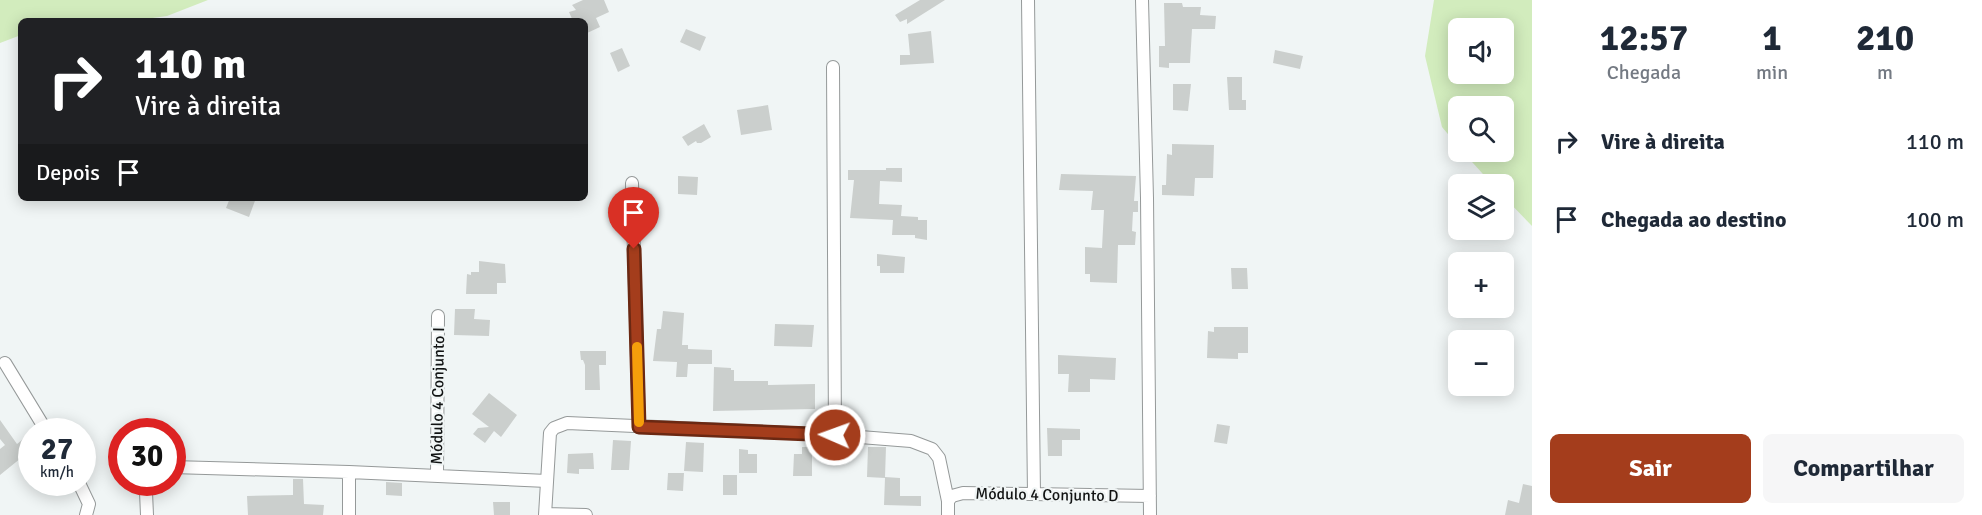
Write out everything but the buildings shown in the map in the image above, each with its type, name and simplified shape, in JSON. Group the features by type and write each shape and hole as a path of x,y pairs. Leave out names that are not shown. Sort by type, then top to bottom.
{"street":[{"path":"1028,0 1034,494"},
{"path":"1142,0 1147,198 1150,515"},
{"path":"832,67 835,435"},
{"path":"632,183 639,427"},
{"name":"Módulo 4 Conjunto I","path":"437,476 438,316"},
{"path":"5,363 38,418"},
{"path":"586,515 545,514 550,433 554,428 567,423 835,435 911,441 932,449 940,462 948,501 948,515"},
{"path":"186,467 547,481"},
{"path":"349,472 349,515"},
{"name":"Módulo 4 Conjunto D","path":"948,501 952,496 963,493 1150,496"},
{"path":"85,496 89,504 86,515"},
{"path":"146,496 147,515"}],"green space":[{"path":"0,0 208,0 167,16 153,18 18,18 18,36 0,43"},
{"path":"1434,0 1532,0 1532,226 1514,207 1514,174 1483,174 1472,162 1514,162 1514,96 1448,96 1448,134 1442,127 1425,56"}],"slow traffic":[{"path":"637,347 639,422"}],"route":[{"path":"634,249 639,427 835,435"}]}
